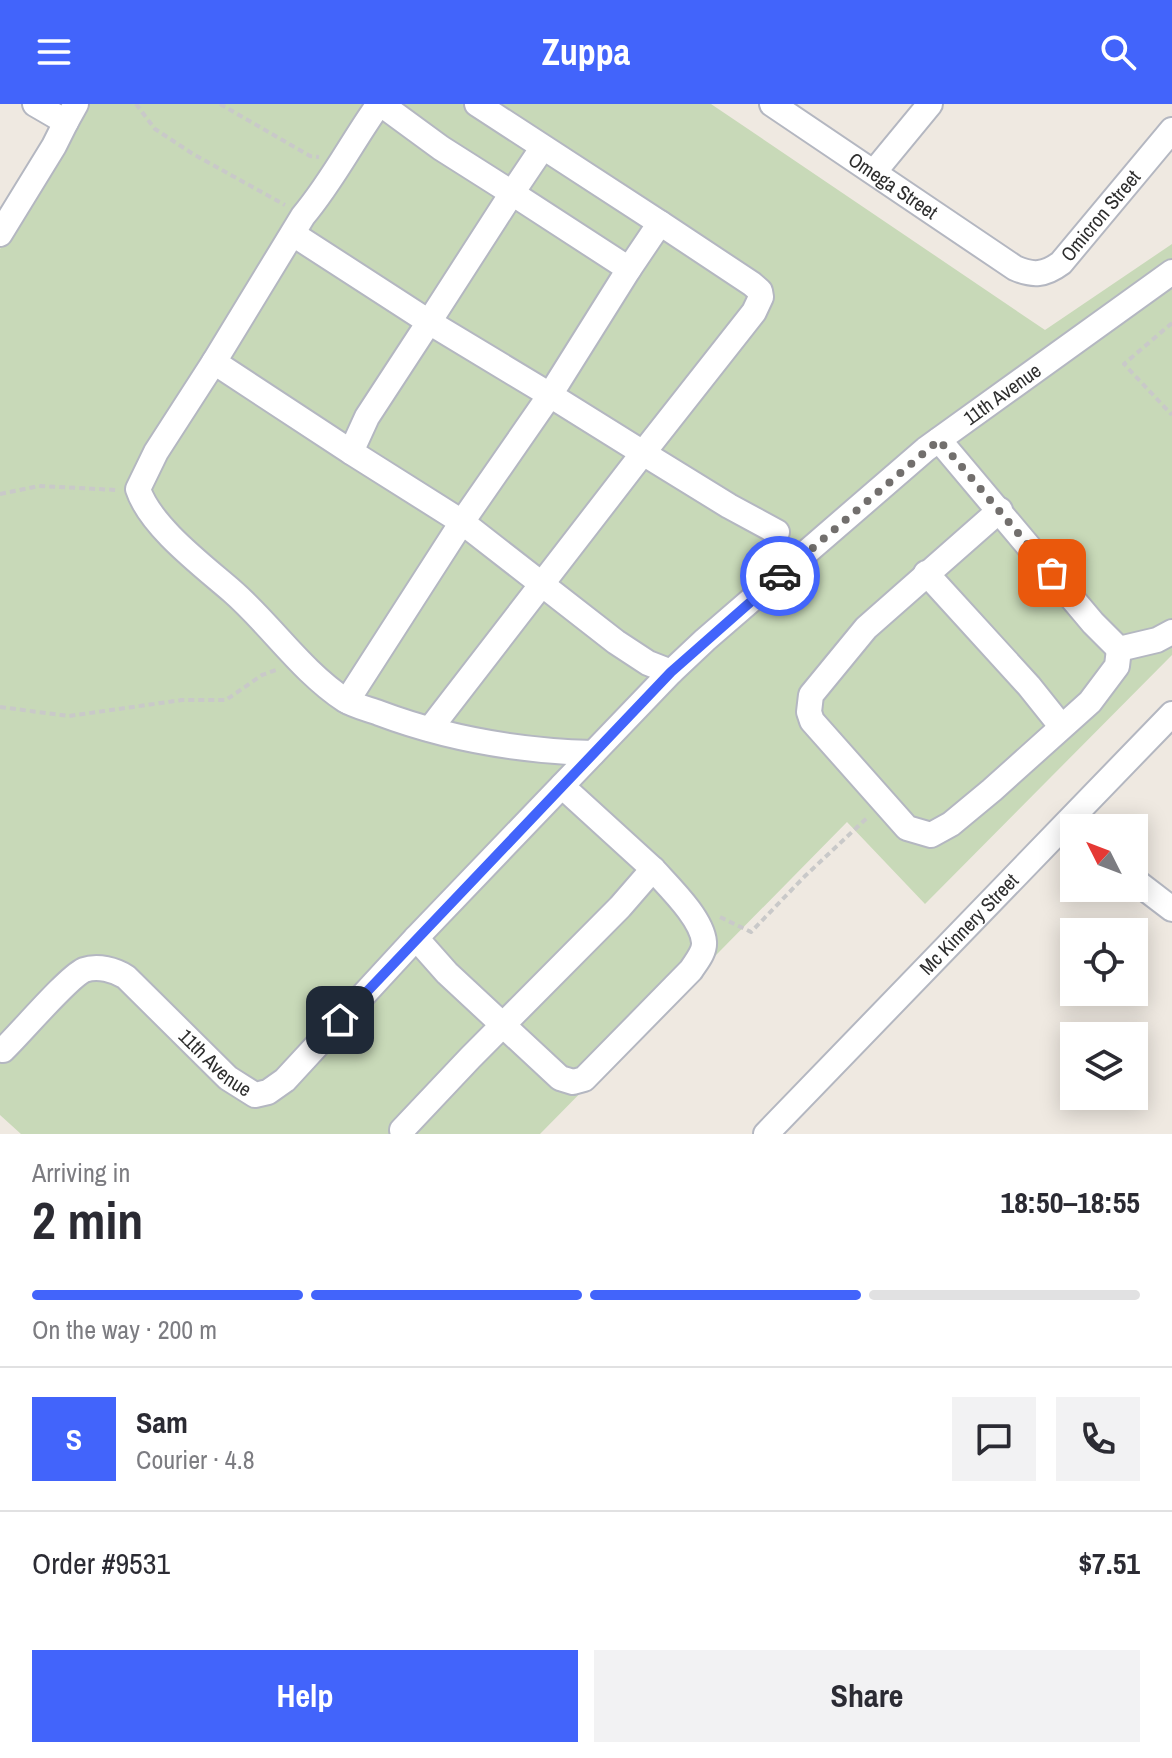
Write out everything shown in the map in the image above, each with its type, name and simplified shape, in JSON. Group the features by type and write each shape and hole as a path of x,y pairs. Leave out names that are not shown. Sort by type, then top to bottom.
{"street":[{"path":"0,234 71,113 35,104"},
{"path":"593,753 544,751 486,743 406,723 347,701 300,661 253,609 165,529 142,502 138,489 156,452 298,225 380,104 441,148 629,269"},
{"path":"430,729 754,312 761,297 760,291 752,284 477,104"},
{"name":"Omega Street","path":"772,104 1015,268"},
{"path":"874,172 930,104"},
{"name":"Omicron Street","path":"1015,268 1028,274 1041,274 1061,263 1172,130"},
{"path":"351,452 367,417 543,147"},
{"path":"347,701 660,223"},
{"path":"298,225 429,322 729,506 777,532"},
{"name":"11th Avenue","path":"3,1050 70,981 85,970 116,970 228,1078 255,1095 268,1092 303,1062 416,938 705,640 939,440 1172,272"},
{"path":"214,362 462,522 616,642 648,663 671,672"},
{"path":"939,440 1093,623 1119,649"},
{"path":"1000,510 866,628 811,695 809,712 812,721 907,828 931,835 951,824 992,790 1090,702 1117,666 1119,649"},
{"path":"926,573 1061,726"},
{"path":"1119,649 1157,640 1172,632"},
{"name":"Mc Kinnery Street","path":"1082,814 1172,714"},
{"path":"416,938 447,973 560,1078 573,1082 584,1079 691,970 704,942 692,914 628,843 562,786"},
{"name":"Mc Kinnery Street","path":"766,1134 1060,837"},
{"path":"402,1130 620,907 653,869"},
{"path":"1148,891 1172,909"}],"path":[{"path":"136,104 155,129 298,225"},
{"path":"220,104 310,156 341,158"},
{"path":"1172,323 1124,364 1172,415"},
{"path":"0,494 39,486 138,489"},
{"path":"0,707 69,716 182,700 226,700 262,675 300,661"},
{"path":"709,912 751,932 884,802"}],"green space":[{"path":"48,104 711,104 1045,330 1172,244 1172,655 925,904 847,822 540,1134 21,1134 0,1115 0,249 77,129"}],"way so far":[{"path":"780,576 939,440 1052,573"}],"route":[{"path":"340,1020 671,672 780,576"}]}
